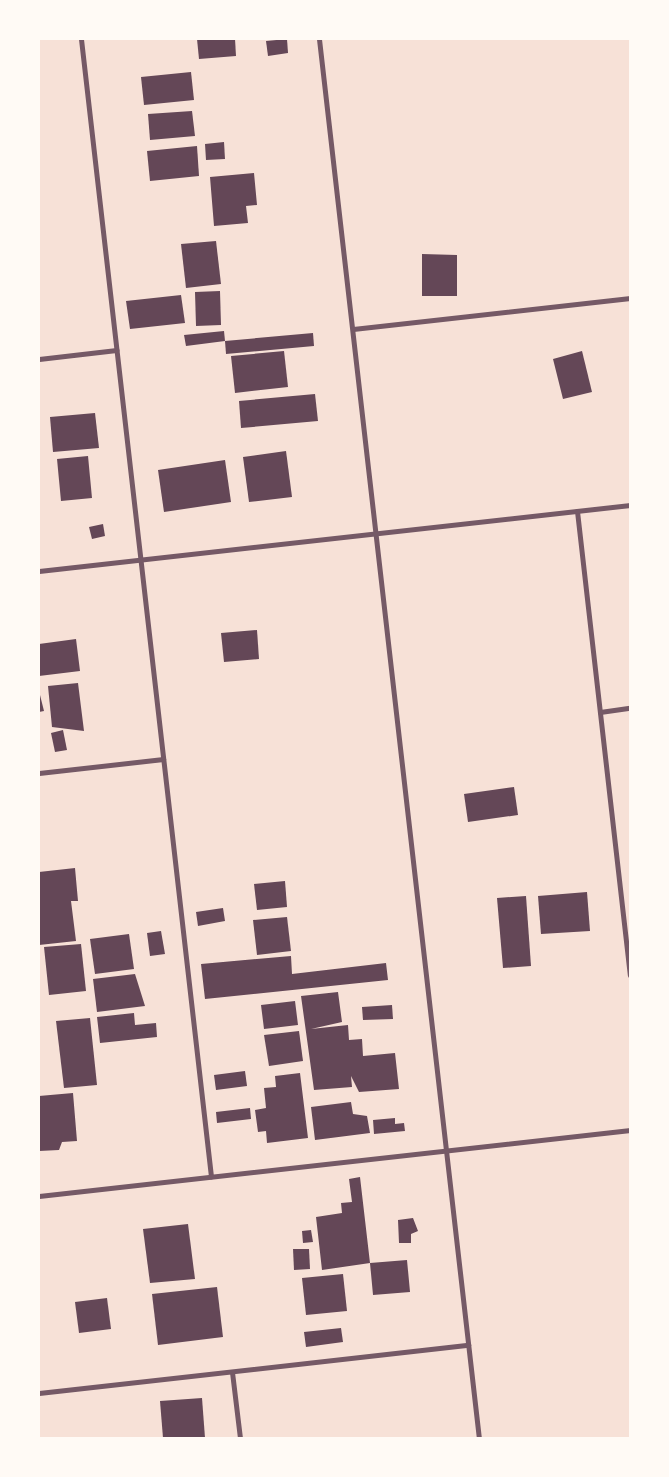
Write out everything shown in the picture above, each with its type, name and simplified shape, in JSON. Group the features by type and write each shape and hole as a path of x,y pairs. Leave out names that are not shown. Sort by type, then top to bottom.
{"street":[{"path":"81,39 211,1177"},
{"path":"319,39 479,1438"},
{"path":"352,328 630,298"},
{"path":"39,359 116,350"},
{"path":"39,571 630,505"},
{"path":"577,511 630,975"},
{"path":"600,712 630,708"},
{"path":"39,773 163,760"},
{"path":"39,1196 630,1130"},
{"path":"39,1393 468,1345"},
{"path":"232,1372 240,1438"}],"building":[{"path":"197,39 235,39 236,56 199,59"},
{"path":"287,39 288,53 268,56 266,41"},
{"path":"191,72 194,100 144,105 141,77"},
{"path":"192,111 195,136 150,140 148,114"},
{"path":"224,142 225,159 206,160 205,144"},
{"path":"197,146 199,176 150,181 147,151"},
{"path":"254,173 257,205 246,206 248,223 214,226 210,177"},
{"path":"216,241 221,284 186,288 181,244"},
{"path":"422,254 457,255 457,296 422,296"},
{"path":"220,291 221,325 196,326 195,292"},
{"path":"181,295 185,323 130,329 126,301"},
{"path":"224,331 225,341 186,346 184,335"},
{"path":"313,333 314,346 226,354 225,341"},
{"path":"284,351 288,387 235,393 231,356"},
{"path":"582,351 592,392 563,399 553,359"},
{"path":"315,394 318,421 241,428 239,401"},
{"path":"95,413 99,448 53,452 50,417"},
{"path":"286,451 292,497 249,502 243,457"},
{"path":"88,456 92,498 61,501 57,459"},
{"path":"225,460 231,502 164,512 158,470"},
{"path":"103,524 105,536 92,539 89,527"},
{"path":"257,630 259,659 224,662 221,633"},
{"path":"76,639 80,671 39,676 39,644"},
{"path":"78,683 84,731 52,727 48,686"},
{"path":"39,691 44,711 39,712"},
{"path":"63,730 67,750 55,752 51,733"},
{"path":"514,787 518,815 468,822 464,794"},
{"path":"75,868 78,901 71,901 76,941 39,945 39,872"},
{"path":"285,881 287,907 257,910 254,884"},
{"path":"587,892 590,931 541,934 538,896"},
{"path":"526,896 531,966 503,968 497,898"},
{"path":"223,908 225,921 198,926 196,912"},
{"path":"287,917 291,951 257,955 253,920"},
{"path":"161,931 165,954 150,956 147,933"},
{"path":"129,934 134,969 95,974 90,939"},
{"path":"81,944 86,991 49,995 44,947"},
{"path":"291,956 292,974 386,963 388,980 205,999 201,964"},
{"path":"135,974 145,1006 97,1012 93,979"},
{"path":"338,992 342,1022 311,1029 348,1025 349,1040 362,1039 363,1056 395,1053 399,1089 359,1092 351,1076 352,1087 314,1090 301,996"},
{"path":"295,1001 298,1025 264,1029 261,1005"},
{"path":"392,1005 393,1019 363,1020 362,1007"},
{"path":"134,1013 135,1025 156,1023 157,1037 100,1043 97,1017"},
{"path":"90,1018 97,1085 64,1088 56,1021"},
{"path":"299,1031 303,1061 269,1066 264,1035"},
{"path":"245,1071 247,1086 216,1090 214,1075"},
{"path":"300,1073 308,1138 267,1143 266,1131 258,1132 255,1110 266,1108 264,1088 276,1087 275,1076"},
{"path":"73,1093 77,1141 62,1142 59,1150 39,1151 39,1096"},
{"path":"351,1102 353,1114 367,1116 370,1133 315,1140 311,1107"},
{"path":"250,1108 251,1119 217,1123 216,1112"},
{"path":"395,1118 395,1124 404,1123 405,1131 374,1134 373,1120"},
{"path":"360,1177 370,1263 322,1270 316,1217 342,1213 341,1203 352,1202 349,1179"},
{"path":"413,1218 418,1231 411,1234 411,1243 399,1243 398,1220"},
{"path":"188,1224 195,1279 150,1283 143,1229"},
{"path":"311,1230 313,1242 303,1243 302,1231"},
{"path":"293,1249 309,1249 310,1269 294,1270"},
{"path":"407,1260 410,1292 373,1295 370,1263"},
{"path":"343,1274 347,1311 306,1315 302,1278"},
{"path":"217,1287 223,1337 158,1345 152,1294"},
{"path":"107,1298 111,1329 79,1333 75,1302"},
{"path":"341,1328 343,1342 306,1347 304,1332"},
{"path":"202,1398 205,1438 163,1438 160,1401"}]}
